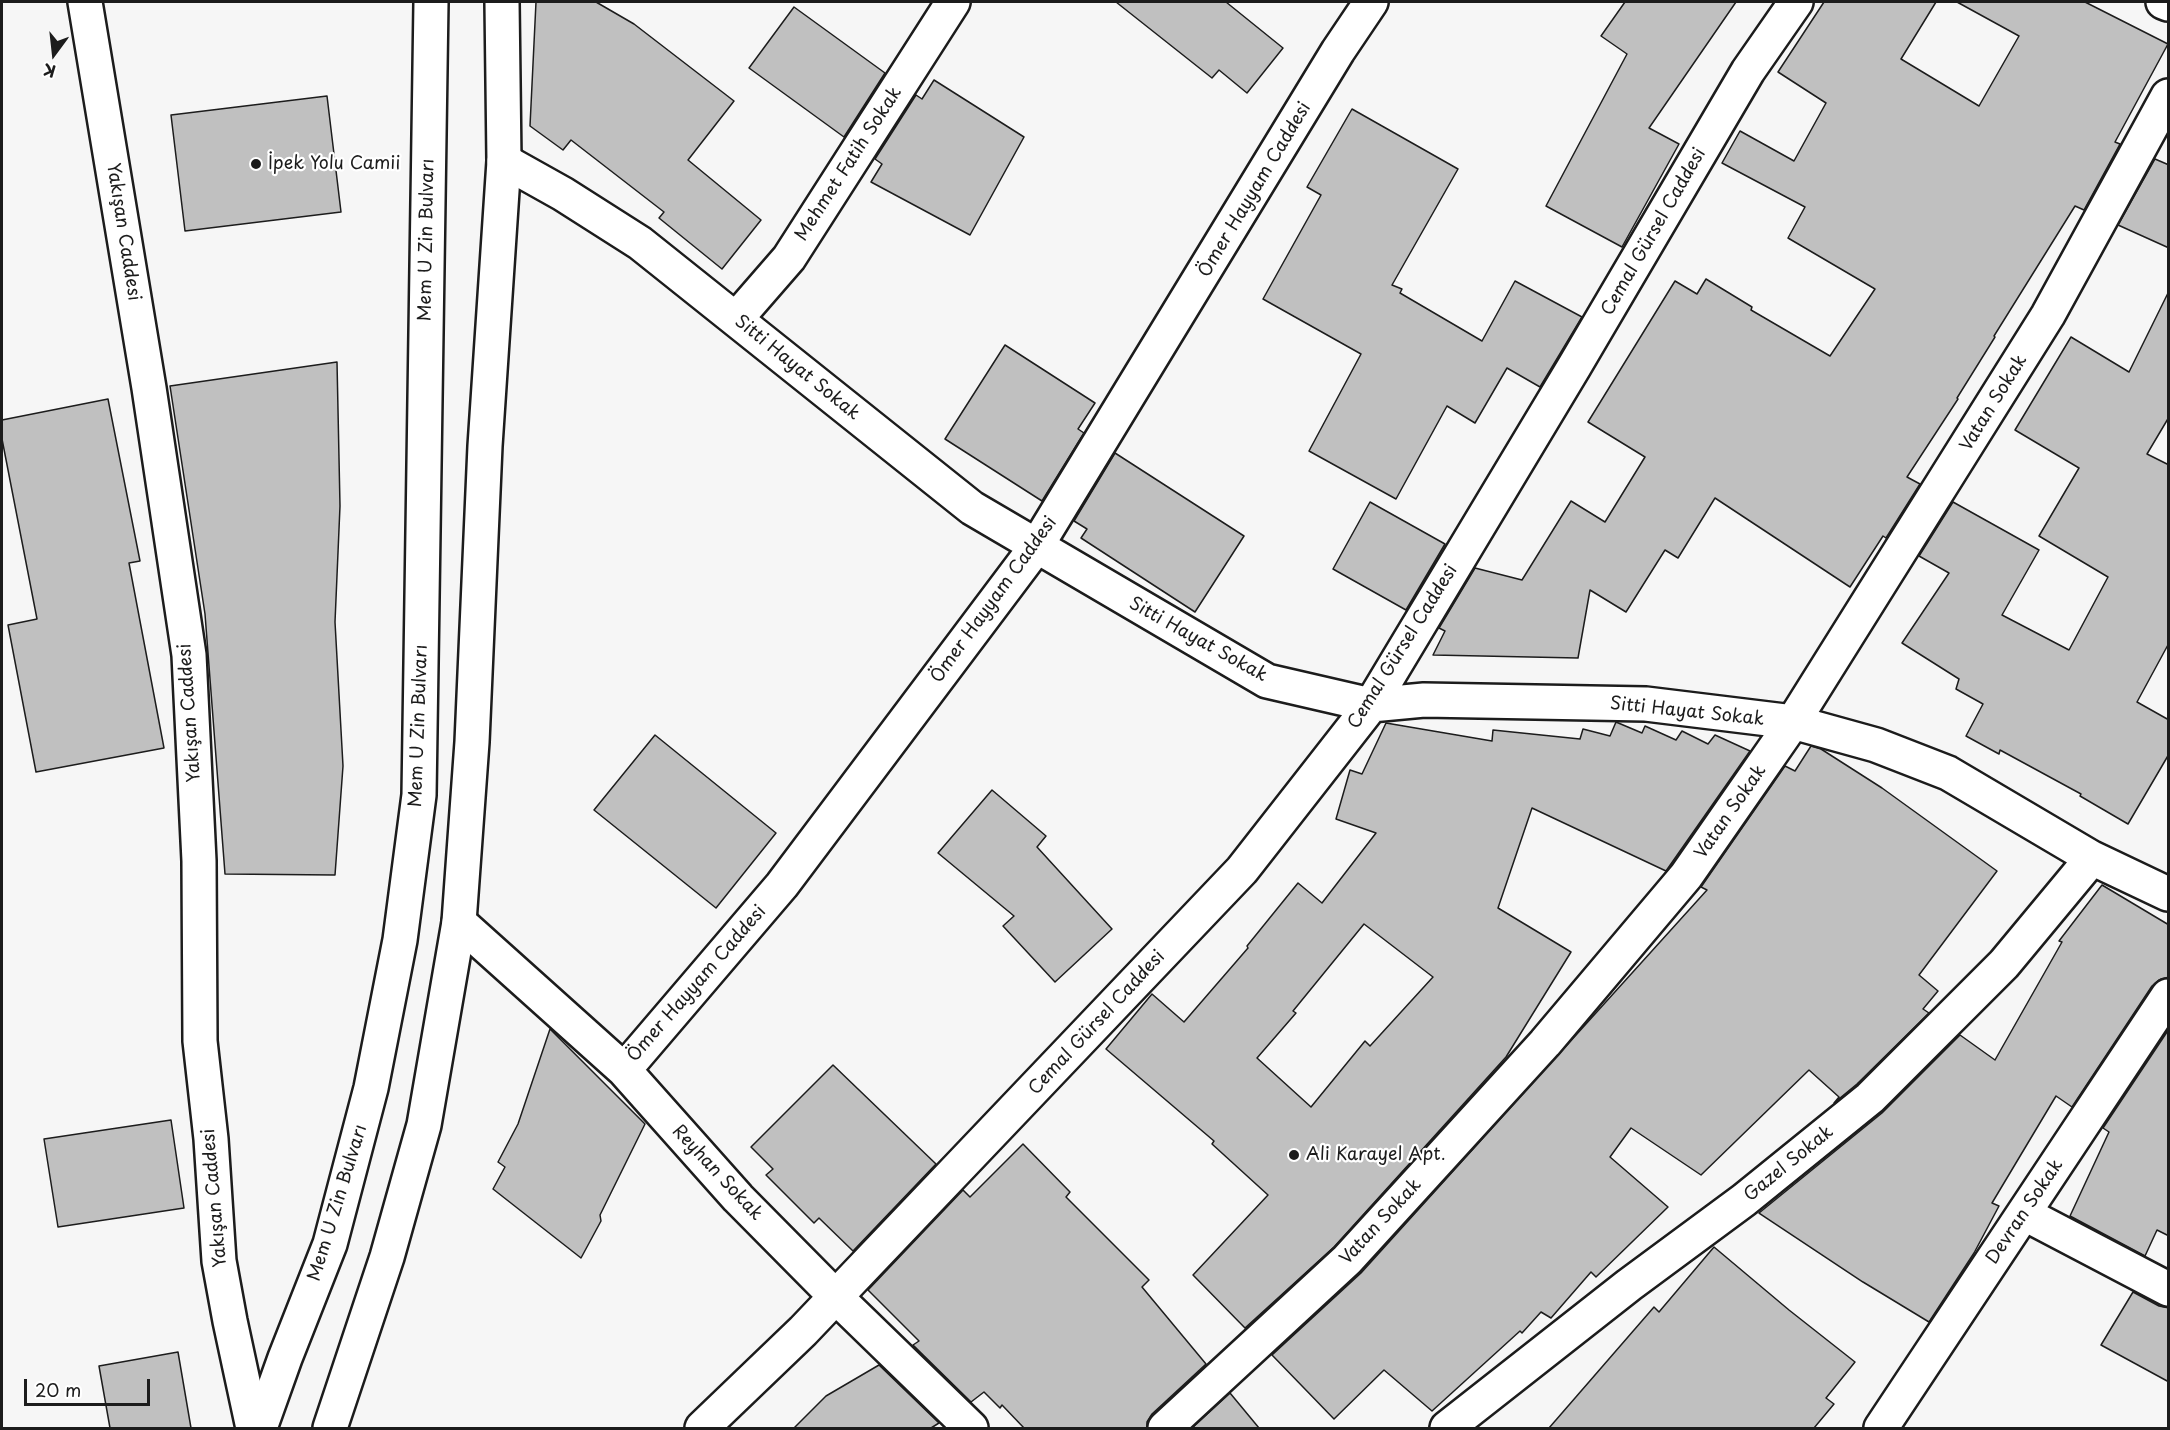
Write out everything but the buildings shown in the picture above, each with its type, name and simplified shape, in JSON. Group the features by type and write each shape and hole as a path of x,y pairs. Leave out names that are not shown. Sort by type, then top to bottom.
{"street":[{"name":"Yakışan Caddesi","path":"85,2 189,655 199,861 200,1041 211,1138 219,1261 253,1428"},
{"name":"Mem U Zin Bulvarı","path":"260,1428 330,1244 371,1088 400,940 419,795 431,2"},
{"path":"330,1428 387,1257 424,1125 459,922 472,742 485,446 504,161 502,2"},
{"name":"Mehmet Fatih Sokak","path":"736,319 789,258 953,2"},
{"name":"Ömer Hayyam Caddesi","path":"624,1070 782,885 1036,547 1338,51 1371,2"},
{"name":"Cemal Gürsel Caddesi","path":"702,1428 836,1297 1242,870 1371,705 1574,368 1748,71 1796,2"},
{"path":"2163,2 2169,4"},
{"name":"Vatan Sokak","path":"1165,1428 1347,1260 1545,1043 1686,876 1793,722 2048,315 2169,96"},
{"name":"Sitti Hayat Sokak","path":"504,161 563,194 640,243 972,508 1267,681 1371,705 1424,700 1646,704 1793,722 1876,745 1948,773 2092,858 2169,894"},
{"name":"Gazel Sokak","path":"1447,1428 1629,1285 1744,1200 1870,1098 2004,964 2092,858"},
{"name":"Reyhan Sokak","path":"459,922 624,1070 738,1198 971,1428"},
{"name":"Devran Sokak","path":"1881,1428 2169,996"},
{"path":"2025,1214 2169,1289"}],"place":[{"name":"İpek Yolu Camii","path":"256,164"},
{"name":"Ali Karayel Apt.","path":"1294,1155"}]}
